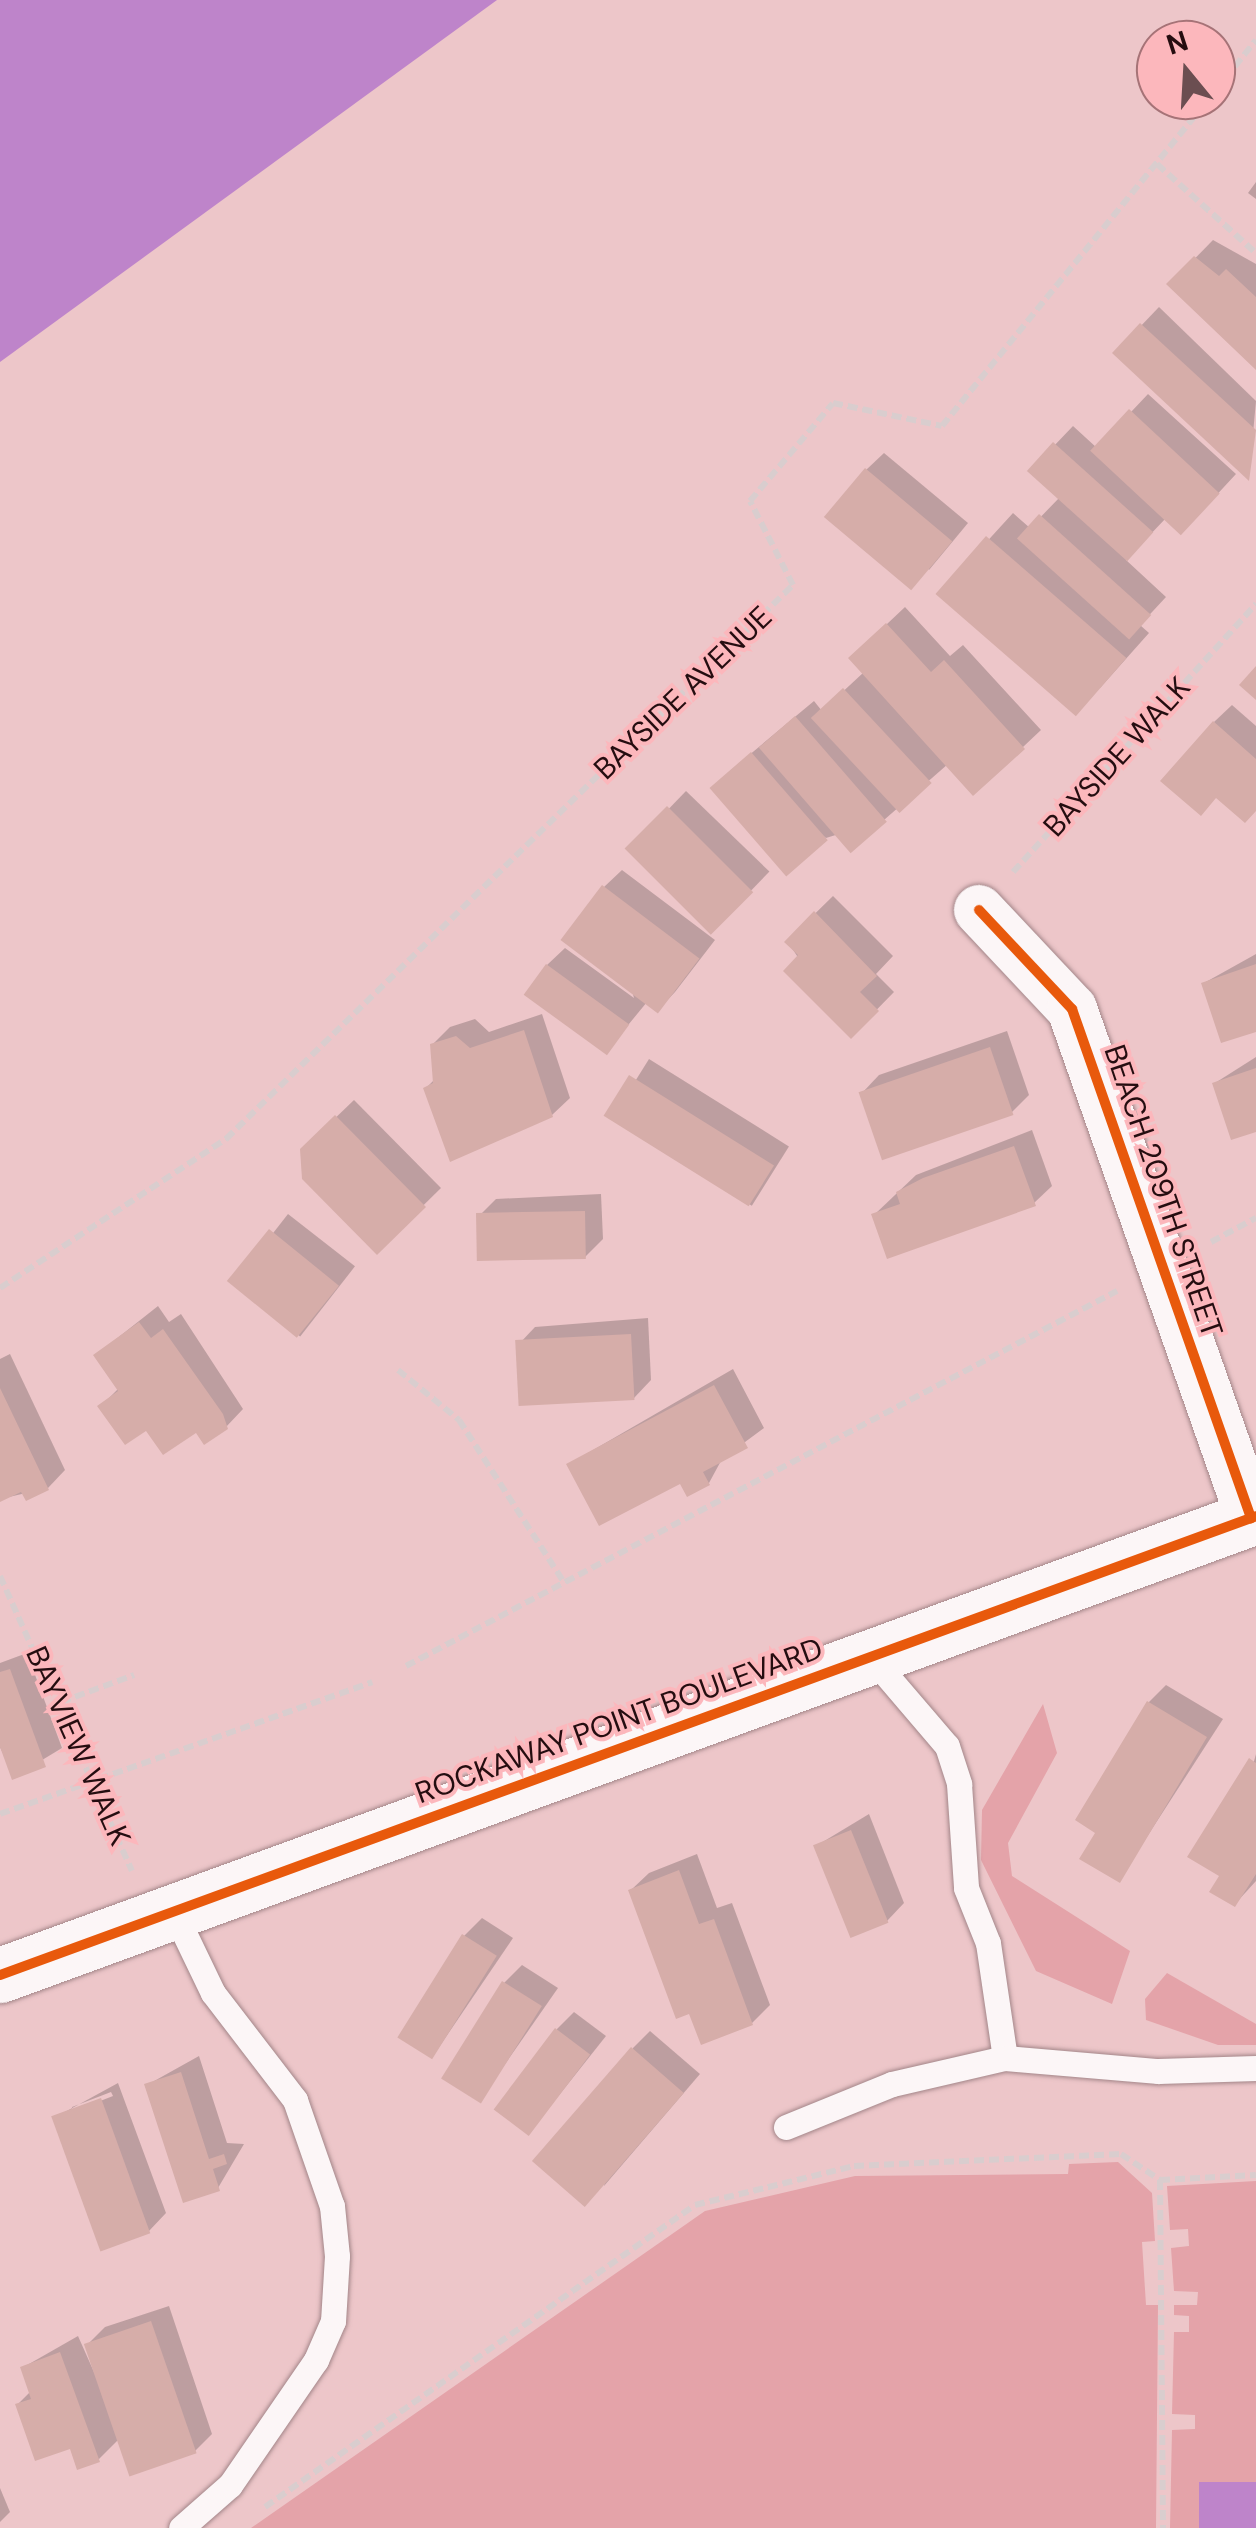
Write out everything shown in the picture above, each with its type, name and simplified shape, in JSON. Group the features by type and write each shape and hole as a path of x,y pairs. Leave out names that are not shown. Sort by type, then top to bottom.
{"street":[{"name":"BEACH 209TH STREET","path":"979,910 1072,1008 1254,1517"},
{"name":"ROCKAWAY POINT BOULEVARD","path":"0,1975 1254,1517"}],"lane":[{"path":"870,1656 947,1746 959,1784 966,1888 988,1943 1004,2058"},
{"path":"162,1915 213,1993 295,2100 332,2206 337,2256 333,2321 316,2360 230,2485 181,2528"},
{"path":"786,2127 892,2084 1004,2058 1158,2071 1256,2068"}],"path":[{"path":"1236,65 1256,40"},
{"path":"1157,164 1256,253"},
{"path":"1211,1242 1256,1218"},
{"path":"406,1666 1127,1286"},
{"path":"398,1370 459,1420 564,1582"},
{"path":"61,1702 134,1675"},
{"path":"0,1814 372,1682"},
{"path":"252,2517 695,2206 854,2166 1121,2154 1160,2180 1256,2175"},
{"path":"1160,2180 1163,2528"}],"shaded area":[{"path":"0,0 497,0 0,362"},
{"path":"1043,1704 1057,1753 1008,1843 1012,1876 1130,1951 1112,2004 1036,1971 981,1860 982,1810"},
{"path":"1167,1973 1256,2024 1256,2045 1218,2045 1146,2020 1145,1999"},
{"path":"1118,2162 1152,2193 1155,2241 1142,2242 1146,2305 1158,2305 1156,2528 251,2528 705,2211 855,2176 1068,2174 1069,2164"},
{"path":"1256,2181 1256,2528 1170,2528 1172,2430 1195,2429 1195,2415 1172,2414 1174,2332 1189,2332 1189,2316 1174,2315 1174,2305 1197,2305 1198,2292 1174,2291 1171,2248 1189,2246 1188,2229 1170,2230 1167,2186"},
{"path":"1199,2482 1256,2482 1256,2528 1199,2528"}],"building":[{"path":"1194,256 1219,276 1226,269 1256,297 1256,370 1166,284"},
{"path":"1140,323 1256,430 1249,481 1112,353"},
{"path":"1129,409 1220,494 1181,535 1090,451"},
{"path":"1053,442 1153,532 1127,561 1027,471"},
{"path":"865,468 952,541 911,590 824,517"},
{"path":"1039,514 1151,615 1129,640 1017,539"},
{"path":"986,536 1126,658 1076,716 935,594"},
{"path":"886,623 931,672 944,660 1025,749 973,796 848,658"},
{"path":"1256,666 1256,700 1239,685"},
{"path":"843,688 932,783 899,813 811,718"},
{"path":"795,716 887,822 851,853 759,747"},
{"path":"1213,721 1256,759 1256,811 1245,823 1216,798 1201,816 1160,781"},
{"path":"751,752 828,840 786,876 709,788"},
{"path":"667,806 753,892 711,935 625,848"},
{"path":"602,885 699,958 658,1014 560,940"},
{"path":"814,911 877,976 860,992 879,1011 851,1039 783,971 798,955 784,942"},
{"path":"546,964 629,1025 607,1055 524,995"},
{"path":"1256,964 1256,1032 1221,1043 1201,983"},
{"path":"524,1030 553,1117 450,1162 423,1088 433,1083 430,1044 456,1036 470,1048"},
{"path":"990,1047 1013,1115 882,1160 859,1092"},
{"path":"1256,1068 1256,1132 1231,1140 1212,1083"},
{"path":"629,1075 774,1166 749,1206 604,1116"},
{"path":"335,1115 426,1207 377,1255 302,1179 300,1149"},
{"path":"1014,1146 1036,1206 887,1259 871,1214 900,1204 896,1192 923,1178"},
{"path":"585,1211 586,1259 477,1261 476,1213"},
{"path":"269,1229 339,1286 297,1338 227,1281"},
{"path":"139,1322 151,1338 163,1329 223,1414 228,1429 204,1445 196,1433 163,1455 146,1431 125,1445 97,1406 118,1391 93,1355"},
{"path":"631,1334 634,1400 519,1406 515,1340"},
{"path":"714,1385 748,1448 703,1472 710,1485 687,1497 680,1484 599,1526 566,1464"},
{"path":"0,1388 49,1490 26,1501 21,1492 0,1502"},
{"path":"10,1669 46,1767 12,1780 0,1747 0,1672"},
{"path":"1147,1701 1207,1737 1120,1883 1079,1859 1095,1833 1075,1820"},
{"path":"1249,1758 1256,1763 1256,1874 1235,1907 1209,1892 1219,1876 1187,1857"},
{"path":"851,1830 888,1923 850,1938 813,1845"},
{"path":"679,1870 699,1924 714,1919 753,2025 701,2045 689,2014 676,2019 628,1890"},
{"path":"462,1934 497,1956 432,2059 397,2037"},
{"path":"502,1981 542,2006 481,2103 441,2079"},
{"path":"555,2028 590,2054 529,2136 494,2109"},
{"path":"631,2047 684,2093 585,2207 532,2161"},
{"path":"181,2072 209,2159 224,2154 227,2164 213,2169 220,2191 183,2203 144,2084"},
{"path":"101,2098 150,2233 100,2251 51,2116"},
{"path":"151,2321 197,2453 129,2476 84,2344"},
{"path":"60,2352 100,2462 77,2470 70,2449 35,2461 15,2404 31,2399 20,2367"}],"cycle path":[{"path":"979,910 1072,1009 1251,1518"},
{"path":"0,1975 1256,1516"}]}
